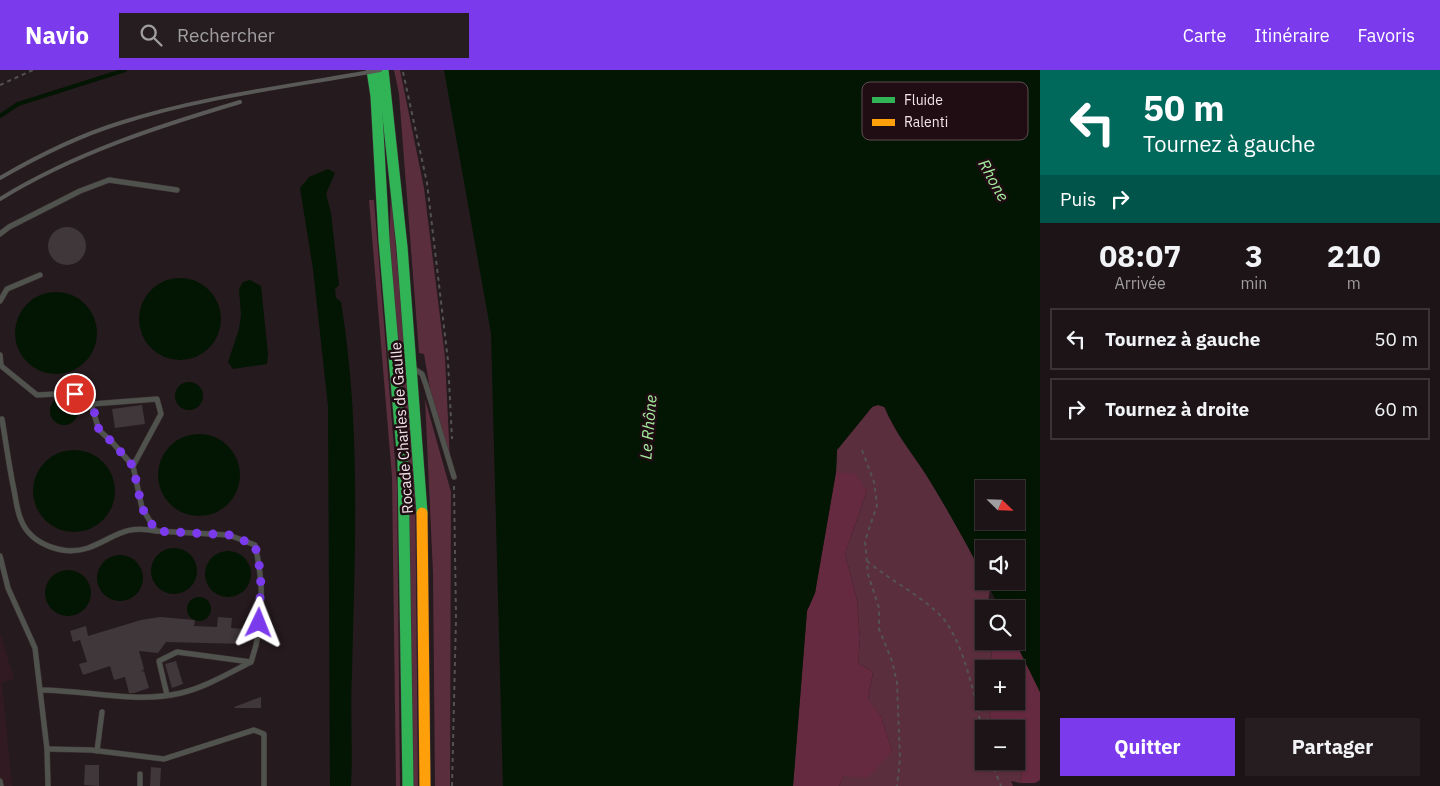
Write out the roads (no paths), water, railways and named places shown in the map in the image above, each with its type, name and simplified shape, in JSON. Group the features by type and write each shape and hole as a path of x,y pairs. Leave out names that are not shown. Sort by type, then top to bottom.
{"main road":[{"name":"Rocade Charles de Gaulle","path":"372,70 376,96 384,240 404,482 408,786"},
{"name":"Rocade Charles de Gaulle","path":"383,70 413,369 423,524 425,786"}],"lane":[{"path":"0,234 8,227 80,191 109,180 177,190"},
{"path":"0,301 7,289 40,275"},
{"path":"0,355 1,365 37,395 75,394 90,396"},
{"path":"413,369 422,374 454,477"},
{"path":"84,382 90,396 99,430 133,466 142,508 156,531"},
{"path":"92,404 157,399 161,414 133,466"},
{"path":"2,419 21,520 31,535 46,545 66,552 85,549 104,541 120,531 143,528 156,531 229,535 255,545 261,574 259,640 251,662 210,682 182,693 167,695 130,696 40,690"},
{"path":"0,556 8,588 35,648 47,749 48,786"},
{"path":"167,695 159,661 177,652 251,662"},
{"path":"97,751 102,712"},
{"path":"47,749 97,751 164,759 254,730 264,734 264,786"},
{"path":"140,774 140,786"},
{"path":"0,781 0,786"}],"water":[{"path":"444,70 1040,70 1040,692 1019,650 1025,650 1025,600 996,600 990,590 1025,590 1025,540 975,540 975,560 948,511 898,433 885,407 878,405 872,407 837,450 836,472 815,593 807,611 793,786 503,786 491,333"},
{"path":"328,169 335,173 326,194 331,213 339,285 335,289 336,298 341,302 347,348 354,440 355,533 351,686 351,786 330,786 328,406 313,269 300,188 309,177"},
{"path":"180,278 196,281 209,290 218,303 221,319 218,335 209,348 196,357 180,360 164,357 151,348 142,335 139,319 142,303 151,290 164,281"},
{"path":"250,280 261,286 268,354 267,364 233,369 228,362 239,329 241,315 239,289 243,282"},
{"path":"56,292 72,295 85,304 94,317 97,333 94,349 85,362 72,371 56,374 40,371 27,362 18,349 15,333 18,317 27,304 40,295"},
{"path":"189,382 199,386 203,396 199,406 189,410 179,406 175,396 179,386"},
{"path":"64,397 74,401 78,411 74,421 64,425 54,421 50,411 54,401"},
{"path":"199,434 215,437 228,446 237,459 240,475 237,491 228,504 215,513 199,516 183,513 170,504 161,491 158,475 161,459 170,446 183,437"},
{"path":"74,450 90,453 103,462 112,475 115,491 112,507 103,520 90,529 74,532 58,529 45,520 36,507 33,491 36,475 45,462 58,453"},
{"path":"169,548 179,548 193,558 197,571 193,584 187,590 179,594 169,594 155,584 151,576 151,566 161,552"},
{"path":"223,551 233,551 247,561 251,574 247,587 241,593 233,597 223,597 209,587 205,579 205,569 215,555"},
{"path":"115,555 125,555 139,565 143,578 139,591 133,597 125,601 115,601 101,591 97,583 97,573 107,559"},
{"path":"63,570 73,570 87,580 91,593 87,606 81,612 73,616 63,616 49,606 45,598 45,588 55,574"},
{"path":"199,597 207,601 211,609 207,617 199,621 191,617 187,609 191,601"}],"waterway":[{"path":"0,116 18,104 125,70"}],"railway":[{"path":"0,178 74,140 104,128 152,114 249,92 380,70"},
{"path":"0,199 57,168 87,155 178,121 240,102"}],"water label":[{"name":"Rhone","path":"994,180"},
{"name":"Le Rhône","path":"648,427"}]}
